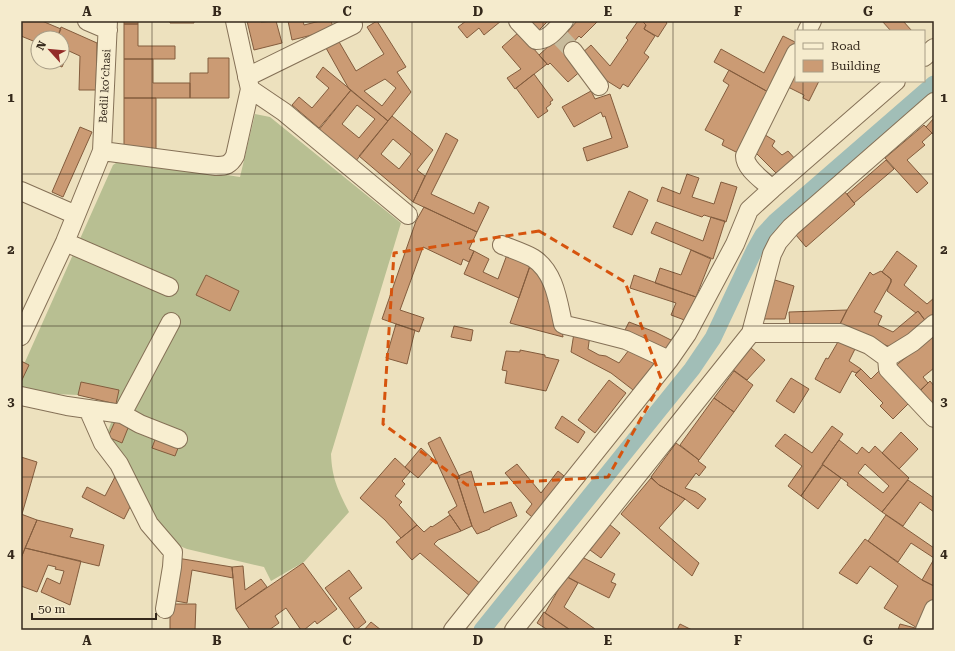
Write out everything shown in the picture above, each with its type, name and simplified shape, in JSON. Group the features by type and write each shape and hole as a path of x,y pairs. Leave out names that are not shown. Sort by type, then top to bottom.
{"street":[{"path":"87,21 108,26"},
{"path":"102,151 216,166 225,166 230,164 235,156 248,83 235,21"},
{"path":"518,21 536,40 543,40 558,30"},
{"path":"808,30 812,21"},
{"path":"248,83 353,25"},
{"name":"Bedil koʻchasi","path":"21,336 65,242 102,151 108,26"},
{"path":"925,56 934,48"},
{"path":"573,51 599,86"},
{"path":"772,189 750,168 745,161 745,156 795,55"},
{"path":"453,630 669,360 687,334 731,251 749,210 895,82"},
{"path":"248,83 408,215"},
{"path":"514,630 751,333 772,254 778,242 791,227 934,102"},
{"path":"21,191 76,215"},
{"path":"65,242 170,287"},
{"path":"502,245 533,258 542,265 556,290 564,324 566,326 626,340 669,360"},
{"path":"122,414 171,322"},
{"path":"887,358 913,342 934,324"},
{"path":"751,333 840,333 869,345 887,358 888,370 934,418"},
{"path":"21,396 67,406 122,414 140,424 178,439"},
{"path":"88,409 102,444 119,464 149,524 173,552 165,609"},
{"path":"925,630 934,609"}],"highlighted area":[{"path":"539,231 625,282 662,381 608,477 467,485 383,424 394,253"}],"green space":[{"path":"255,114 270,117 401,223 331,454 336,484 349,512 304,562 271,581 264,567 187,549 170,542 148,515 132,470 105,438 119,403 116,402 116,404 78,395 33,393 21,387 21,362 25,362 113,165 122,159 240,177"}],"building":[{"path":"21,21 42,21 61,29 30,30 30,40 21,36"},
{"path":"124,21 138,21 138,24 124,24"},
{"path":"170,21 194,21 194,23 170,23"},
{"path":"247,21 276,21 282,43 254,50"},
{"path":"288,21 303,21 304,25 320,21 331,21 333,27 332,30 292,40"},
{"path":"377,21 406,67 397,72 411,92 388,121 349,89 326,48 338,40 356,71 384,54 367,27","holes":["385,79 396,88 382,106 364,91"]},
{"path":"466,21 501,21 484,35 479,28 467,38 458,27"},
{"path":"529,21 548,21 537,32"},
{"path":"577,21 598,21 581,38 579,36 572,44 564,36"},
{"path":"638,21 642,21 646,25 644,29 655,36 644,53 649,57 628,87 623,84 620,89 604,79 581,54 591,45 610,66 628,40 626,38"},
{"path":"642,21 665,21 667,23 658,37 644,29 646,25"},
{"path":"882,21 903,21 911,30 890,30"},
{"path":"124,24 138,24 138,46 175,46 175,59 124,59"},
{"path":"61,27 68,30 60,30"},
{"path":"70,31 97,43 96,90 79,90 80,56 70,51"},
{"path":"519,32 547,64 515,89 507,78 521,69 502,47"},
{"path":"562,34 576,48 583,69 568,82 550,63 548,65 539,55"},
{"path":"783,36 795,42 770,93 714,62 721,49 764,73"},
{"path":"208,58 229,58 229,98 190,98 190,73 208,73"},
{"path":"124,59 153,59 153,83 190,83 190,98 124,98"},
{"path":"323,67 351,90 319,128 292,105 299,97 312,108 329,88 316,77"},
{"path":"729,70 770,93 738,153 722,145 724,140 705,130 729,85 723,81"},
{"path":"795,73 795,82 818,82 809,101 803,98 804,95 788,87"},
{"path":"534,74 553,100 546,108 548,111 538,118 516,88"},
{"path":"351,90 388,121 355,162 318,131","holes":["357,105 375,119 359,138 342,124"]},
{"path":"591,91 595,99 610,94 628,147 587,161 583,148 612,138 605,116 603,117 601,112 574,127 562,107"},
{"path":"124,98 156,98 156,149 124,146"},
{"path":"392,116 433,150 417,170 425,176 413,202 359,156","holes":["393,139 411,154 399,169 381,154"]},
{"path":"934,118 934,135 926,127"},
{"path":"924,125 932,133 922,142 925,145 907,160 928,183 917,193 885,158"},
{"path":"80,127 92,132 63,197 52,192"},
{"path":"446,133 458,140 431,194 474,214 479,202 489,207 477,232 413,202"},
{"path":"762,133 775,141 772,146 782,155 788,151 797,161 779,176 753,150"},
{"path":"886,160 894,169 854,203 847,194"},
{"path":"687,174 699,178 692,197 714,204 721,182 737,187 726,222 704,215 702,217 657,201 662,187 680,194"},
{"path":"629,191 648,200 632,235 613,227"},
{"path":"845,192 855,204 806,247 796,235"},
{"path":"424,207 477,232 469,249 474,251 469,262 463,259 461,265 423,247 400,310 424,318 419,332 382,319 416,221"},
{"path":"711,217 725,221 713,259 651,233 656,222 703,241"},
{"path":"691,250 711,259 696,297 655,283 660,268 681,275"},
{"path":"474,251 489,259 483,272 498,279 508,252 531,263 519,298 464,274"},
{"path":"897,251 917,266 904,285 927,304 934,298 934,316 927,323 918,311 916,313 887,291 891,279 882,272"},
{"path":"531,263 552,292 548,302 558,305 563,337 510,323"},
{"path":"881,271 891,279 891,282 874,312 882,316 878,325 893,332 918,311 927,323 895,349 839,326 870,272 873,275"},
{"path":"206,275 239,291 230,311 196,295"},
{"path":"634,275 696,297 687,321 671,315 676,303 630,288"},
{"path":"775,280 794,286 785,319 763,319"},
{"path":"847,310 839,326 790,328 789,312"},
{"path":"629,322 673,341 668,353 624,332"},
{"path":"396,324 415,330 407,364 386,358"},
{"path":"454,326 473,330 471,341 451,337"},
{"path":"574,333 590,335 588,349 619,363 632,346 659,363 637,393 611,373 571,352"},
{"path":"934,335 934,368 923,377 928,383 917,393 894,367"},
{"path":"839,340 855,349 849,361 861,369 856,373 852,371 840,393 815,379 826,358 828,359"},
{"path":"751,348 765,360 747,380 732,369"},
{"path":"520,350 545,355 545,357 559,360 546,391 505,383 507,371 502,370 506,351 520,352"},
{"path":"21,361 29,365 21,382"},
{"path":"861,369 871,379 881,369 912,400 893,419 880,406 883,403 855,375"},
{"path":"734,371 753,385 734,412 714,398"},
{"path":"791,378 809,389 794,413 776,401"},
{"path":"609,380 626,393 595,433 578,420"},
{"path":"930,381 934,386 934,408 919,392"},
{"path":"81,382 119,390 116,404 78,395"},
{"path":"714,398 734,412 699,460 680,445"},
{"path":"562,416 585,432 578,443 555,428"},
{"path":"117,417 130,423 122,443 108,437"},
{"path":"832,426 843,434 801,496 788,486 802,466 775,446 785,434 812,453"},
{"path":"901,432 918,449 899,469 882,453"},
{"path":"157,434 180,443 175,456 152,448"},
{"path":"440,437 460,478 457,479 472,526 461,531 448,512 457,506 428,443"},
{"path":"839,440 857,454 862,447 869,453 875,446 909,478 882,512 847,485 848,483 822,464","holes":["865,464 889,486 883,493 858,473"]},
{"path":"676,443 706,467 699,476 696,473 685,488 696,492 706,499 698,509 685,499 659,485 651,477"},
{"path":"421,448 434,460 418,478 405,467"},
{"path":"21,457 37,462 22,514 21,514"},
{"path":"395,458 410,472 402,481 405,484 395,496 402,502 399,505 417,525 401,538 385,520 360,498"},
{"path":"517,464 541,493 558,471 569,480 537,521 526,512 532,504 505,473"},
{"path":"823,465 841,478 818,509 801,496"},
{"path":"118,471 130,507 124,519 82,497 87,487 105,496"},
{"path":"471,471 484,513 511,502 517,516 477,534 472,526 457,479 460,478 458,476"},
{"path":"651,478 659,485 685,499 659,528 699,563 692,576 621,514"},
{"path":"908,480 934,498 934,512 920,502 903,526 882,512"},
{"path":"21,514 37,520 21,558"},
{"path":"450,515 461,531 438,540 434,544 482,585 471,597 420,553 412,560 396,542 417,525 424,532"},
{"path":"886,515 934,548 934,558 911,543 898,562 868,541"},
{"path":"37,520 73,529 70,537 104,545 99,566 25,548"},
{"path":"609,524 620,533 601,558 590,550"},
{"path":"865,539 922,580 934,586 934,601 919,629 884,608 898,586 870,566 857,584 839,573"},
{"path":"25,548 81,561 70,605 41,592 47,578 60,584 64,571 55,569 56,567 48,565 37,592 21,586 21,558"},
{"path":"578,555 615,574 611,582 616,584 609,598 567,577"},
{"path":"177,558 232,567 233,578 192,570 187,603 170,600"},
{"path":"934,559 934,586 922,580"},
{"path":"303,563 337,609 317,624 315,621 304,630 301,630 286,608 275,616 279,623 269,630 250,630 236,609"},
{"path":"243,566 245,590 261,579 267,587 236,609 232,567"},
{"path":"349,570 362,588 349,598 366,622 356,630 325,588"},
{"path":"566,576 578,583 564,607 595,629 594,630 570,630 545,613"},
{"path":"170,604 196,604 195,630 170,630"},
{"path":"544,612 569,630 548,630 537,623"},
{"path":"371,622 381,630 364,630"},
{"path":"680,624 692,630 677,630"},
{"path":"900,624 919,629 919,630 898,630"}],"waterway":[{"path":"482,630 692,369 713,338 763,235 775,222 934,84"}],"tunnel":[{"path":"559,36 573,51"}]}
